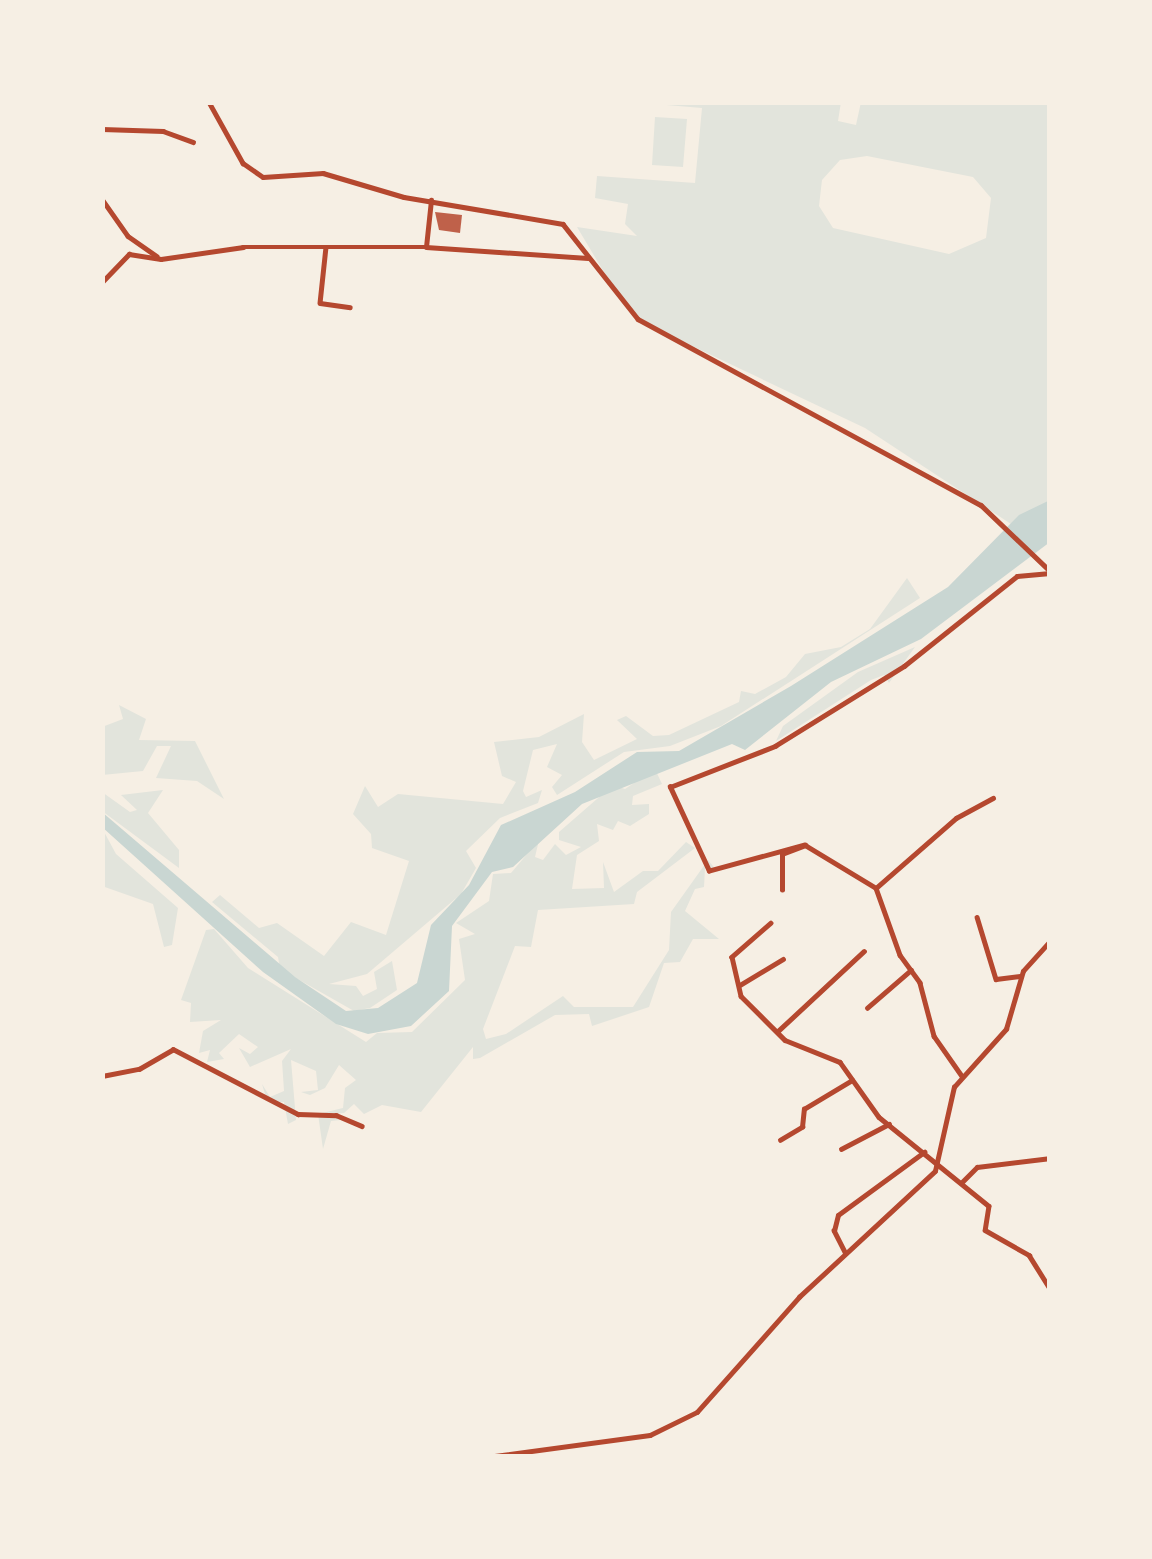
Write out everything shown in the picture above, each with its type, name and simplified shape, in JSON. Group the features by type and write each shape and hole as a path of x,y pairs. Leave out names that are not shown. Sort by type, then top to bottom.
{"street":[{"path":"209,102 258,175 324,173 431,200 551,218 577,238 608,291 646,324 1000,518 1050,572 1017,577 904,666 775,746 670,788 709,871 805,845 876,888 934,1036 962,1076"},
{"path":"102,129 163,131 193,142"},
{"path":"102,199 128,236 161,259"},
{"path":"426,247 431,200"},
{"path":"102,282 129,254 128,236"},
{"path":"129,254 161,259 326,247 426,247 588,259"},
{"path":"326,247 320,302 350,307"},
{"path":"102,268 110,276"},
{"path":"876,888 956,818 994,798"},
{"path":"782,890 782,854 805,845"},
{"path":"976,916 996,979 1020,976"},
{"path":"771,923 732,956 740,985 778,1031 840,1062 889,1124 989,1206 985,1230 1029,1256 1050,1289"},
{"path":"487,1457 576,1450 686,1419 940,1163 943,1112 962,1076 1006,1029 1020,976 1050,941"},
{"path":"778,1031 864,951"},
{"path":"740,985 783,959"},
{"path":"867,1008 911,970"},
{"path":"102,1076 139,1069 173,1049 298,1114 336,1115 362,1126"},
{"path":"780,1140 802,1127 804,1108 852,1080"},
{"path":"841,1149 889,1124"},
{"path":"845,1254 834,1231 838,1215 924,1152"},
{"path":"962,1182 976,1167 1050,1158"}],"shaded area":[{"path":"631,102 841,102 838,121 856,125 861,102 1050,102 1050,500 1011,524 865,428 650,326 623,304 577,227 637,236 625,224 628,204 595,198 597,176 695,183 702,108","holes":["867,156 973,177 991,198 986,238 949,254 833,228 819,206 822,180 840,160"]},
{"path":"655,117 687,119 683,167 652,165"},
{"path":"1050,500 1050,542 921,639 831,682 745,750 732,744 582,804 513,867 492,872 452,926 449,991 411,1026 368,1034 336,1024 263,972 102,827 102,812 295,977 346,1011 378,1008 417,983 431,925 469,885 501,825 575,792 637,752 679,751 791,686 948,587 1019,515"},
{"path":"907,578 920,598 721,726 670,746 624,752 557,795 552,787 562,775 547,767 557,744 533,750 523,791 526,797 542,790 538,803 500,818 466,851 476,868 461,894 367,974 329,984 356,986 363,996 377,989 374,972 392,961 397,990 370,1008 354,1011 280,969 278,957 212,902 220,895 259,928 277,923 324,956 351,922 386,935 409,861 372,848 371,834 353,814 365,786 378,807 398,794 503,804 516,782 502,776 494,742 539,737 584,714 582,742 594,760 637,739 617,720 626,716 653,736 669,735 739,702 741,691 755,694 786,677 805,654 841,647 870,629"},
{"path":"915,647 889,683 884,675 871,680 776,741 783,726 858,672"},
{"path":"119,705 146,719 139,740 195,741 224,799 197,781 156,778 171,746 157,746 143,771 102,775 102,727 123,719"},
{"path":"655,769 662,784 633,796 632,805 649,804 649,814 630,826 618,821 613,830 597,824 599,841 577,855 572,889 604,888 603,862 614,892 643,871 658,871 686,842 695,848 637,892 634,904 538,910 531,947 515,946 483,1029 486,1039 506,1034 563,996 574,1007 633,1007 669,950 671,912 708,860 717,871 705,868 704,887 695,889 685,911 719,939 693,939 680,962 664,963 649,1007 592,1026 589,1014 555,1015 480,1058 473,1059 473,1047 421,1112 382,1105 364,1114 354,1104 344,1113 330,1114 349,1119 331,1121 323,1149 318,1114 343,1108 345,1088 356,1080 339,1065 325,1088 310,1095 301,1092 318,1090 316,1071 291,1060 296,1120 288,1124 284,1102 274,1102 265,1094 262,1084 270,1097 284,1091 282,1061 291,1049 250,1067 239,1048 250,1054 258,1047 239,1034 219,1053 224,1059 207,1062 210,1050 199,1053 203,1031 221,1020 190,1022 191,1003 181,1000 206,930 214,929 248,968 366,1042 377,1033 412,1032 465,980 459,939 475,934 456,923 489,901 493,874 511,873 539,840 535,857 543,860 555,844 566,855 581,847 559,840 559,832 613,785 625,789"},
{"path":"163,790 148,813 179,850 179,868 102,811 102,792 130,812 137,810 121,795"},
{"path":"102,828 116,854 178,908 172,945 164,947 153,904 102,886"}],"building":[{"path":"435,212 462,215 460,233 439,230"}]}
